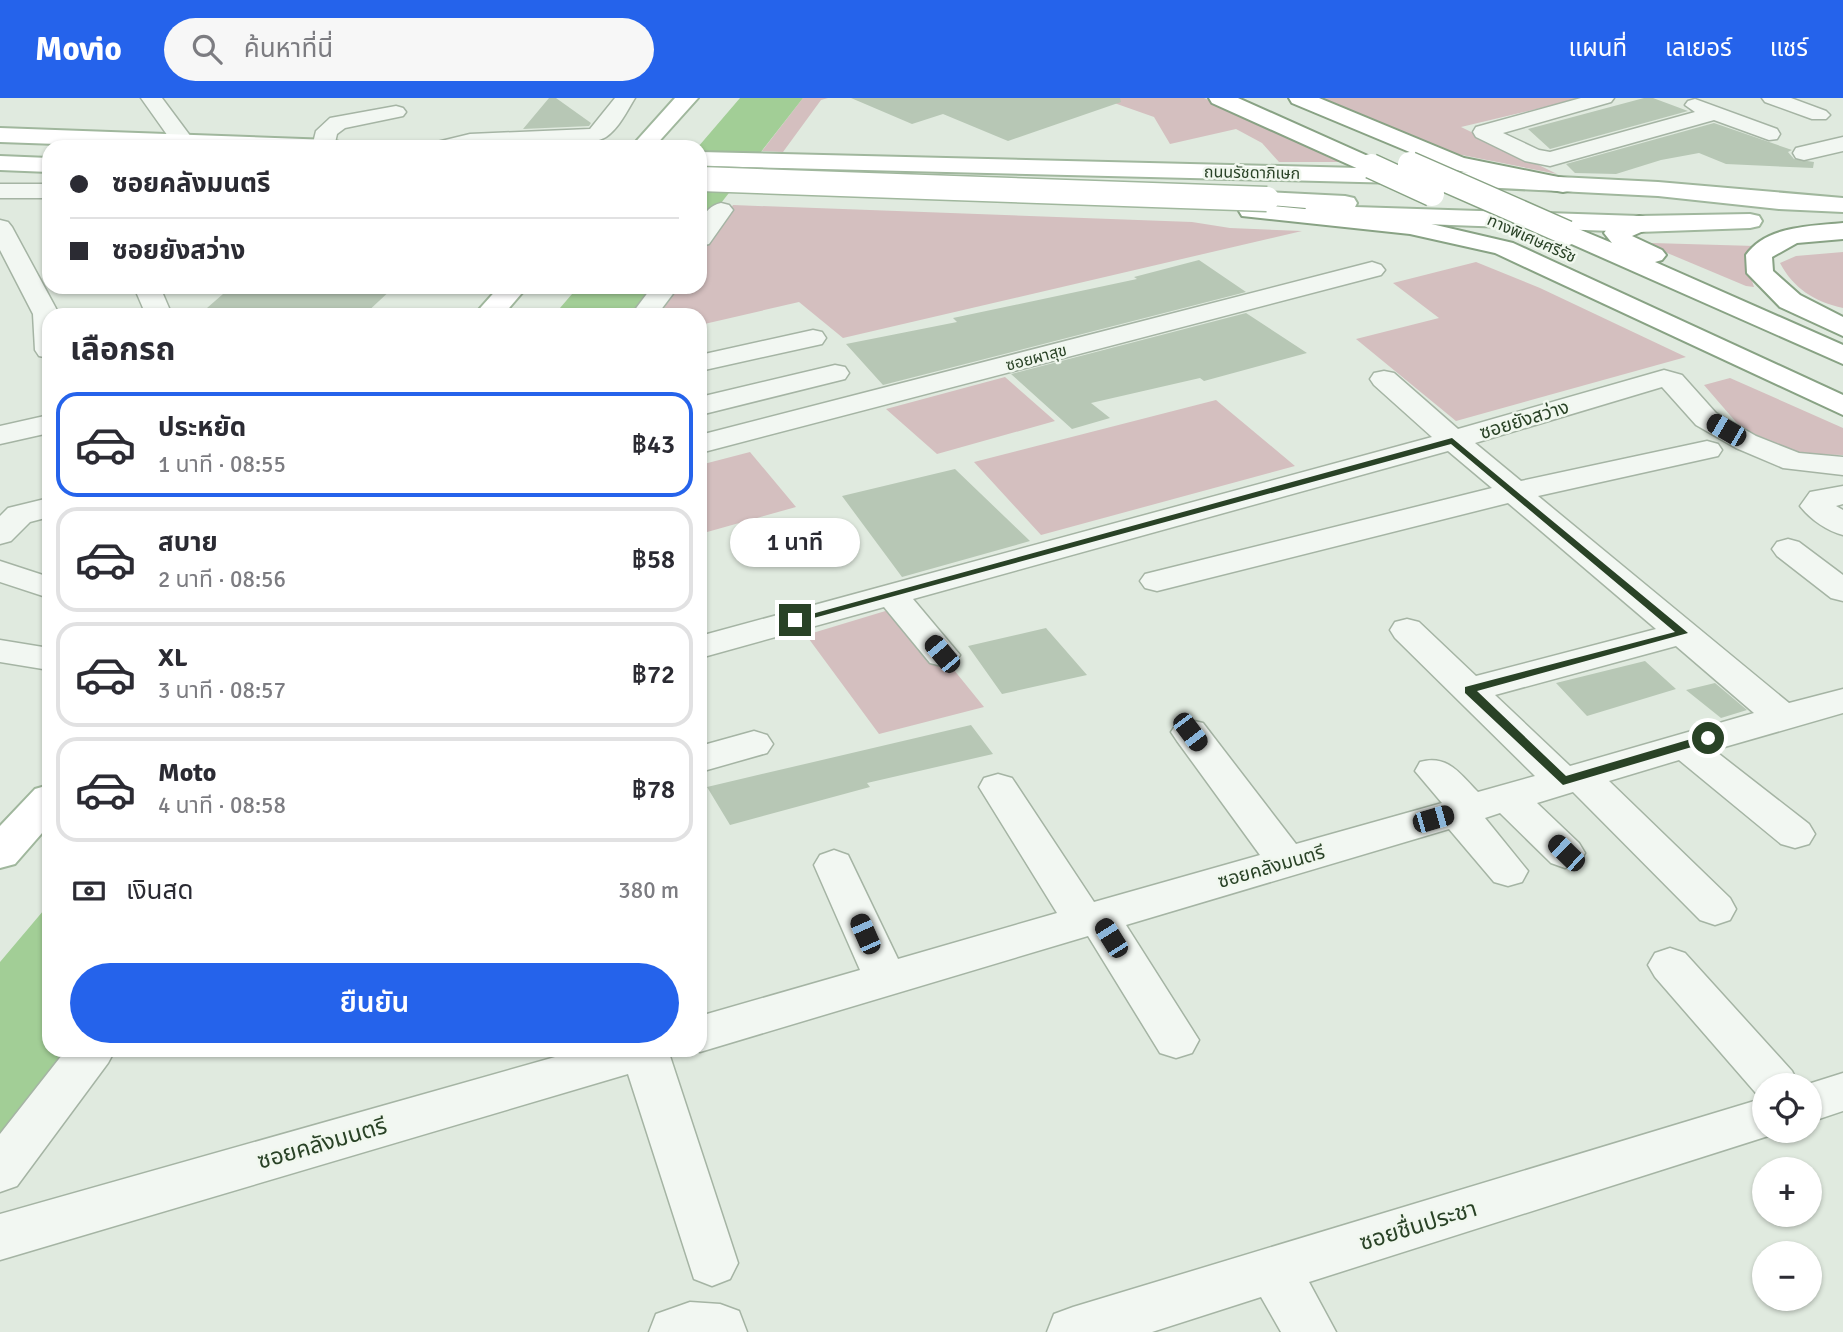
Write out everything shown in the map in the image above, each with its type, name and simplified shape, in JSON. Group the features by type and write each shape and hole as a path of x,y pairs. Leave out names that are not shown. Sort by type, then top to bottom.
{"main road":[{"path":"648,140 687,98"},
{"name":"ทางพิเศษศรีรัช","path":"1220,98 1843,379"},
{"name":"ทางพิเศษศรีรัช","path":"1262,98 1843,355"},
{"path":"1300,98 1456,163 1563,185"},
{"path":"0,135 152,140"},
{"path":"0,143 42,145"},
{"path":"0,153 42,155"},
{"name":"ถนนรัชดาภิเษก","path":"707,159 1346,174 1706,192 1803,203"},
{"path":"0,163 42,164"},
{"path":"883,164 856,171 849,176 847,183 886,196"},
{"name":"ถนนรัชดาภิเษก","path":"707,167 1639,224 1750,221"},
{"name":"ถนนรัชดาภิเษก","path":"707,179 1261,199 1843,226"},
{"name":"ถนนรัชดาภิเษก","path":"707,193 727,200 886,196 1843,205"},
{"path":"1261,199 1460,233 1504,248 1843,406"},
{"path":"1639,224 1617,233 1625,243 1843,338"},
{"path":"1843,231 1773,241 1759,255 1760,273 1790,301 1843,328"},
{"path":"494,308 508,294"},
{"path":"0,853 42,807"}],"street":[{"path":"151,98 182,140"},
{"path":"505,140 574,138 597,134 607,125 625,98"},
{"path":"1604,98 1484,132 1534,156 1550,159 1716,113"},
{"path":"1676,98 1769,134"},
{"path":"1772,98 1832,122"},
{"path":"327,140 327,131 338,123 396,112"},
{"path":"1804,153 1843,145"},
{"path":"0,191 42,191"},
{"path":"707,229 727,200"},
{"path":"0,227 43,308"},
{"name":"ซอยผาสุข","path":"707,436 1372,270"},
{"path":"707,361 813,338"},
{"path":"707,404 835,373"},
{"path":"1384,379 1452,440 1782,717"},
{"name":"ซอยยังสว่าง","path":"707,645 1452,440 1660,379 1672,381 1706,419 1746,442 1794,462 1843,466"},
{"path":"0,435 42,426"},
{"path":"1157,581 1514,492 1707,450"},
{"path":"1843,495 1821,499 1816,506 1843,525"},
{"path":"0,534 19,515 42,509"},
{"path":"1788,550 1843,591"},
{"path":"0,571 42,586"},
{"path":"891,594 942,654"},
{"path":"1407,630 1469,690 1572,778 1716,909"},
{"path":"1469,690 1683,633"},
{"path":"0,650 42,658"},
{"name":"ซอยคลังมนตรี","path":"707,1032 1782,717 1836,711"},
{"path":"1190,732 1287,862"},
{"path":"707,757 754,744"},
{"path":"1684,745 1795,834"},
{"path":"1434,771 1478,806 1566,853"},
{"path":"998,787 1176,1040"},
{"path":"1478,806 1508,871"},
{"path":"834,865 886,979"},
{"path":"1670,965 1765,1073"},
{"path":"0,1171 87,1057"},
{"name":"ซอยคลังมนตรี","path":"0,1237 620,1057"},
{"path":"646,1057 712,1263"},
{"path":"1822,1099 1843,1092"},
{"name":"ซอยชื่นประชา","path":"1073,1332 1159,1320 1273,1270 1752,1122"},
{"path":"1273,1270 1310,1332"},
{"path":"675,1332 690,1327 720,1329 721,1332"}],"shaded area":[{"path":"740,98 803,98 707,221 707,140 704,140"},
{"path":"803,98 828,98 821,100 783,152 762,151"},
{"path":"1100,98 1204,98 1335,156 1341,162 1279,162 1262,143 1236,129 1170,144 1154,117"},
{"path":"1317,98 1583,98 1461,127 1557,174 1457,154"},
{"path":"733,205 1192,222 1230,228 1302,231 843,338 799,302 707,323 707,308 664,308 674,294 707,294 707,246"},
{"path":"1652,243 1755,246 1745,260 1754,287 1653,247"},
{"path":"1843,252 1843,308 1806,293 1791,280 1780,263 1796,256"},
{"path":"1476,262 1540,288 1686,357 1456,421 1356,339 1439,318 1393,283"},
{"path":"572,294 650,294 640,308 560,308"},
{"path":"1005,377 1055,421 937,454 886,409"},
{"path":"1730,378 1843,428 1843,455 1802,454 1742,429 1704,385"},
{"path":"1216,400 1295,466 1041,535 974,462"},
{"path":"750,452 796,507 707,532 707,463"},
{"path":"902,606 984,707 879,734 806,635"},
{"path":"42,912 42,1057 60,1057 0,1134 0,962"}],"building":[{"path":"549,98 556,98 591,123 589,126 523,129"},
{"path":"851,98 1120,98 1121,102 1008,141 943,114 912,124"},
{"path":"1644,98 1653,98 1688,111 1550,149 1528,129"},
{"path":"1714,123 1792,150 1788,152 1794,159 1814,162 1813,168 1726,164 1699,153 1661,160 1616,174 1575,173 1566,164"},
{"path":"1199,260 1246,292 883,385 846,344 957,322 953,318 1137,279 1134,277"},
{"path":"223,294 386,294 372,308 207,308"},
{"path":"1246,313 1307,353 1204,381 1200,378 1091,403 1110,418 1072,429 1011,374"},
{"path":"955,469 1030,541 902,577 842,496"},
{"path":"1046,628 1087,675 1002,694 968,646"},
{"path":"1645,661 1676,689 1587,716 1556,683"},
{"path":"1715,683 1747,710 1721,718 1686,690"},
{"path":"971,725 993,754 867,783 870,787 730,825 707,787"}],"route":[{"path":"795,620 1452,440 1683,633 1469,690 1563,781 1708,738"}]}
